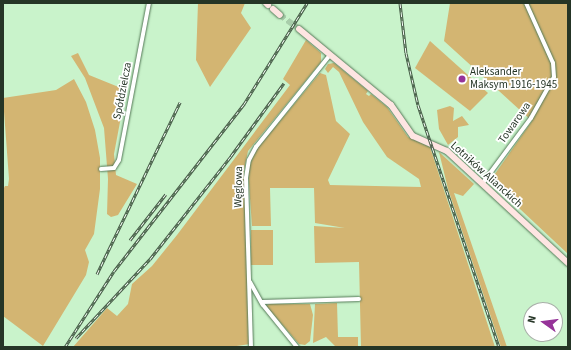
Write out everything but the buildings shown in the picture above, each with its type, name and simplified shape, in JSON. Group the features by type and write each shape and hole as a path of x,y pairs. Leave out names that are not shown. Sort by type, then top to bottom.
{"main road":[{"path":"273,9 280,15"},
{"name":"Lotników Alianckich","path":"298,30 391,105 413,136 447,151 568,263"}],"street":[{"name":"Spółdzielcza","path":"101,169 114,168 118,160 149,3"},
{"name":"Towarowa","path":"482,184 531,118 554,77 553,63 526,3"},
{"name":"Węglowa","path":"251,347 246,178 249,160 256,147 330,55"},
{"path":"249,280 262,302 297,347"},
{"path":"262,302 359,299"}],"shaded area":[{"path":"198,3 245,3 241,13 251,28 210,87 196,60"},
{"path":"450,3 568,3 568,254 490,181 532,121 444,41"},
{"path":"306,40 321,53 321,62 248,151 244,170 250,344 230,347 73,347 107,308 117,316 128,304 132,284 152,266 177,235 290,85 283,79"},
{"path":"430,41 488,93 470,111 415,68"},
{"path":"78,53 89,75 126,90 114,154 116,175 137,184 118,215 111,217 107,214 108,179 104,128 85,78 71,56"},
{"path":"334,63 368,91 366,94 369,96 371,94 387,107 408,137 430,147 495,347 361,347 359,262 315,263 314,226 345,228 315,223 314,188 270,188 271,226 252,226 248,170 255,151 320,73 326,75 336,121 350,134 328,180 330,185 421,187 419,179 387,157 363,122 339,72 333,67 328,73 325,69 328,64"},
{"path":"74,79 86,102 95,130 100,158 100,189 94,234 85,250 89,262 86,275 43,346 3,316 3,190 5,186 8,186 9,179 3,98 56,90"},
{"path":"450,106 454,108 453,121 462,116 469,125 458,127 458,137 448,145 439,129 437,110"},
{"path":"439,152 474,184 463,196 454,193 507,347 501,347 448,189"},
{"path":"251,230 273,230 273,265 251,265"},
{"path":"337,303 338,337 358,337 358,347 336,347 326,337 313,343 315,304"},
{"path":"269,304 310,304 313,315 310,341 305,345 299,344 266,306"}],"tunnel":[{"path":"280,15 299,29"}],"railway":[{"path":"65,347 114,271 244,104 307,3"},
{"path":"400,3 406,53 418,105 499,347"},
{"path":"76,338 150,259 231,156 284,83"},
{"path":"97,274 180,102"},
{"path":"130,240 166,194"}],"place":[{"name":"Aleksander Maksym 1916-1945","path":"462,79"}]}
